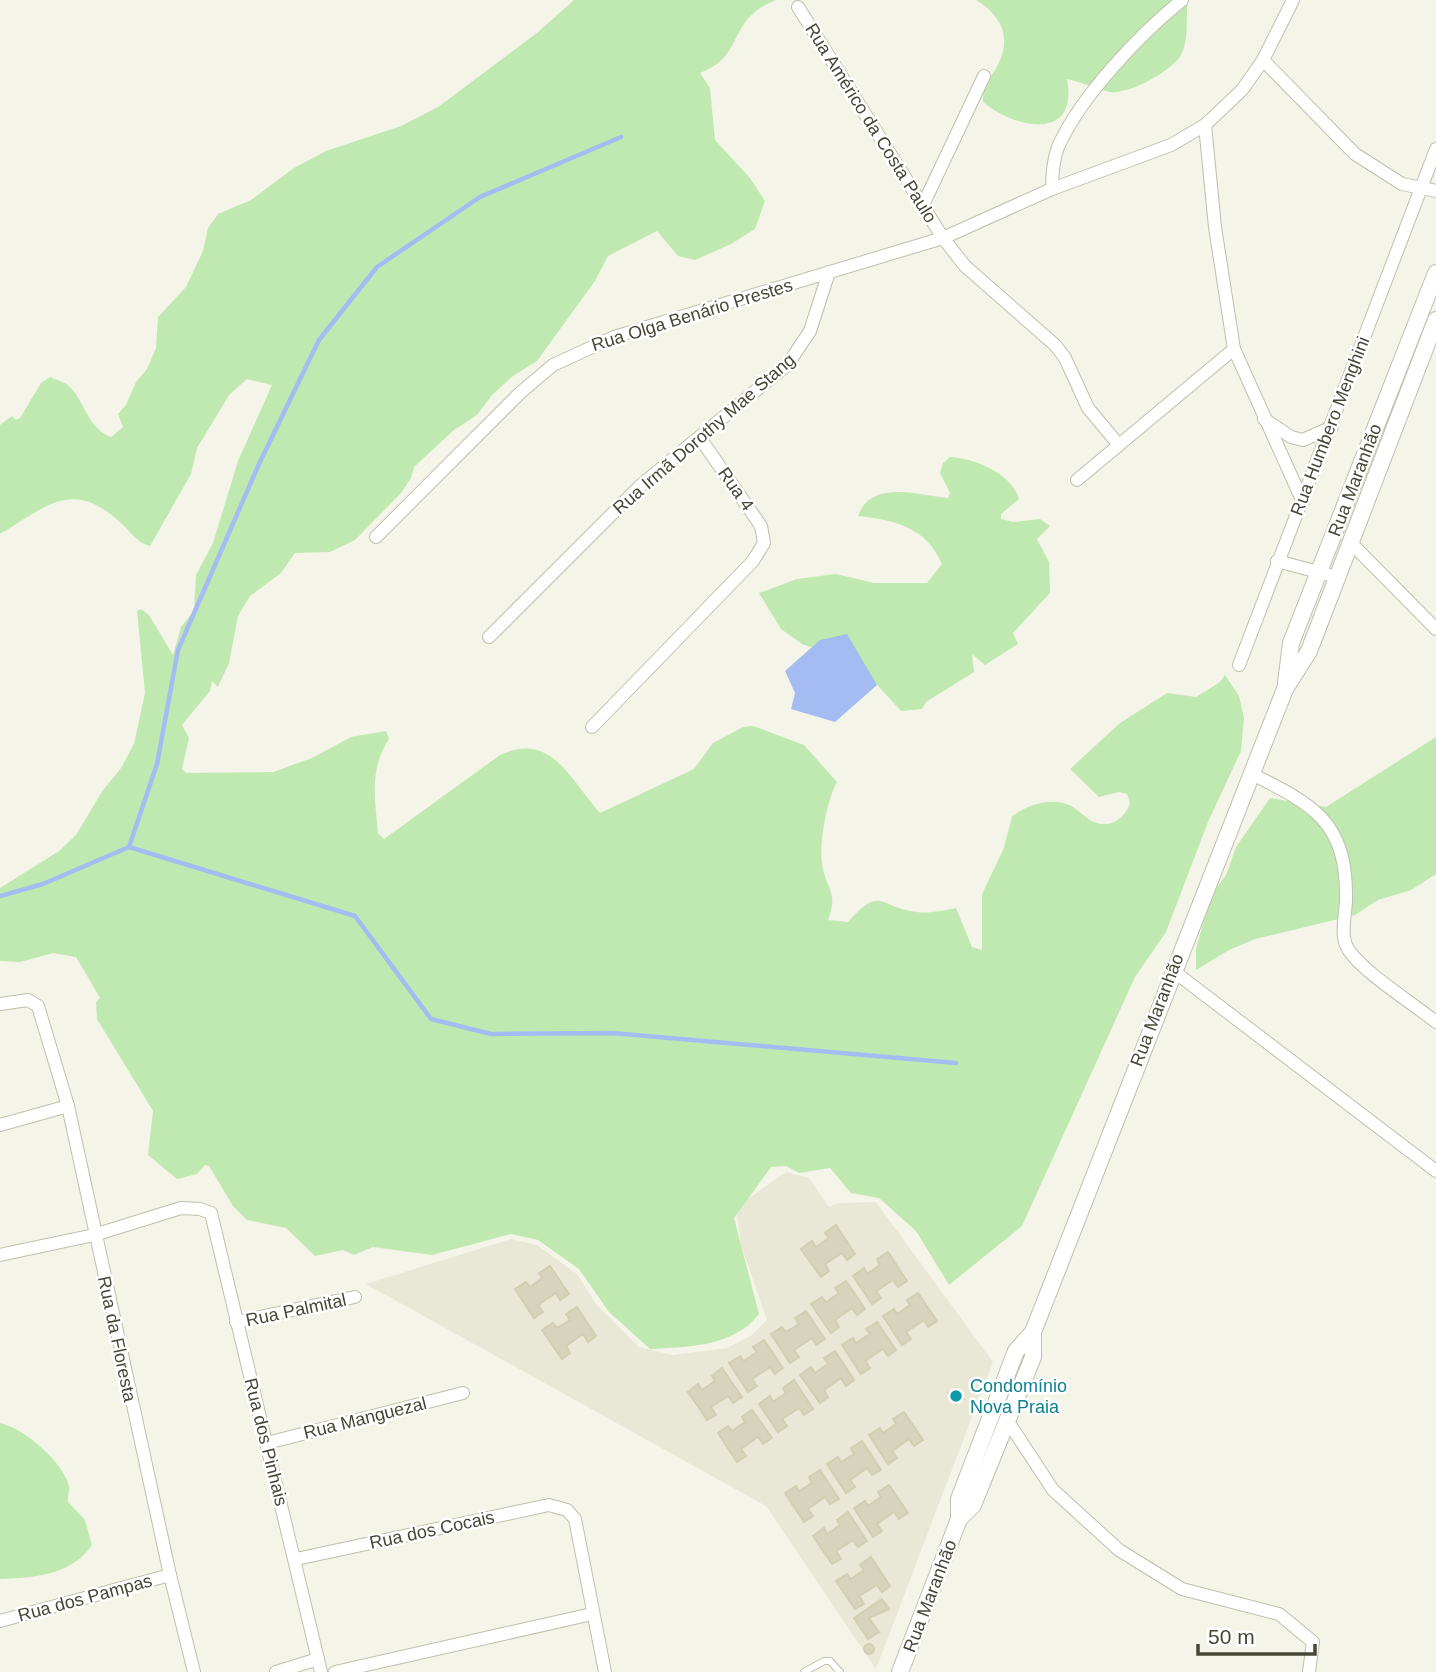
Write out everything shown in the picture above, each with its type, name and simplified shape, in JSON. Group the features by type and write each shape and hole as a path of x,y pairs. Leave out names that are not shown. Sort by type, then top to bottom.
{"street":[{"path":"1052,190 1052,171 1058,149 1070,126 1114,67 1156,21 1182,0"},
{"name":"Rua Olga Benário Prestes","path":"376,537 520,393 553,365 614,337 943,238 1052,190 1171,145 1205,125 1242,90 1264,60 1293,0"},
{"name":"Rua Américo da Costa Paulo","path":"798,7 943,238 975,276 1055,345 1065,358 1088,408 1118,444"},
{"path":"1264,60 1354,154 1402,184 1436,191"},
{"path":"923,205 984,76"},
{"path":"1205,125 1215,227 1234,349 1303,502"},
{"name":"Rua Humbero Menghini","path":"1239,665 1276,561 1303,502 1436,149"},
{"name":"Rua Irmã Dorothy Mae Stang","path":"489,637 640,486 788,364 801,347 829,272"},
{"name":"Rua Maranhão","path":"1285,689 1291,643 1436,273"},
{"name":"Rua Maranhão","path":"900,1672 959,1519 972,1505 999,1426 1032,1357 1033,1332 1172,970 1285,689 1308,652 1436,320"},
{"path":"1077,480 1234,349"},
{"path":"1263,418 1292,437 1303,440 1332,427"},
{"name":"Rua 4","path":"592,727 753,561 764,543 761,526 700,438"},
{"path":"1351,543 1436,629"},
{"path":"1276,561 1337,578"},
{"path":"1251,774 1315,808 1327,823 1340,850 1346,880 1344,938 1347,947 1359,962 1436,1022"},
{"path":"1172,970 1436,1171"},
{"name":"Rua da Floresta","path":"0,1004 28,1000 38,1006 68,1106 94,1235 194,1672"},
{"path":"0,1125 68,1106"},
{"name":"Rua dos Pinhais","path":"94,1235 181,1208 200,1209 211,1213 296,1559 319,1666"},
{"path":"0,1255 94,1235"},
{"name":"Rua Palmital","path":"236,1322 355,1297"},
{"name":"Rua Manguezal","path":"267,1443 463,1393"},
{"path":"999,1426 1053,1490 1119,1550 1182,1589 1279,1614 1313,1642 1310,1672"},
{"name":"Rua dos Cocais","path":"296,1559 550,1505 567,1510 575,1519 592,1614"},
{"name":"Rua dos Pampas","path":"0,1621 170,1576"},
{"path":"335,1672 592,1614 605,1672"},
{"path":"276,1672 319,1666"}],"lane":[{"path":"804,1672 824,1661 830,1661 840,1672"}],"shaded area":[{"path":"786,1172 809,1178 829,1207 839,1203 876,1202 993,1362 876,1669 766,1506 366,1284 511,1239 537,1245 577,1274 596,1304 639,1347 672,1355 727,1348 752,1335 767,1320 741,1245 736,1207"}],"green space":[{"path":"574,0 776,0 747,19 722,60 700,73 710,88 715,140 750,178 765,201 755,229 731,244 695,260 678,256 657,231 608,256 595,281 537,361 513,376 492,395 477,415 454,430 414,467 411,478 401,493 355,540 330,552 295,553 281,573 250,596 238,616 229,663 218,687 212,681 210,691 182,725 189,738 182,769 186,773 273,772 312,758 351,737 386,731 389,739 378,762 375,784 378,833 384,839 500,755 518,749 533,749 547,754 569,774 600,813 694,769 713,743 743,727 753,726 804,745 837,782 827,810 822,844 822,863 832,896 828,920 848,922 859,910 874,901 922,912 956,908 972,947 982,950 982,894 1004,848 1012,816 1032,806 1054,802 1069,805 1097,823 1108,824 1118,820 1130,803 1127,794 1119,792 1099,797 1070,769 1120,723 1167,693 1196,697 1220,682 1225,675 1239,696 1244,718 1241,751 1208,822 1166,932 1135,977 1022,1226 949,1285 916,1231 879,1198 851,1193 830,1168 799,1173 786,1166 771,1167 734,1218 759,1314 737,1333 694,1346 650,1349 609,1312 579,1269 538,1240 511,1234 432,1255 373,1247 354,1255 343,1250 315,1256 286,1228 247,1220 233,1206 209,1166 205,1165 197,1174 177,1179 148,1155 153,1111 97,1019 96,1002 100,998 76,957 53,953 20,962 0,961 0,888 59,851 76,835 134,744 145,693 137,611 141,609 149,615 173,655 181,627 194,610 196,575 213,543 238,461 272,385 247,379 229,395 197,448 191,474 150,546 138,540 104,509 73,499 59,501 31,514 0,534 0,425 12,416 16,420 20,418 41,383 50,377 69,386 92,422 111,437 123,427 118,414 126,405 136,382 147,369 156,348 158,317 186,287 203,251 208,228 218,214 251,200 294,168 326,151 401,126 438,107 538,32"},
{"path":"976,0 1188,0 1184,48 1169,68 1149,81 1127,90 1110,92 1067,79 1068,99 1063,113 1054,121 1042,124 1027,123 1011,119 983,102 982,87 999,64 1004,41 997,19"},
{"path":"950,457 981,464 1009,482 1019,499 1001,514 1001,519 1014,522 1040,519 1050,526 1037,539 1049,562 1050,593 1013,633 1018,644 985,665 972,654 974,672 926,702 922,709 901,711 857,663 802,644 781,629 759,593 797,579 836,574 874,583 927,583 942,564 927,541 897,523 858,516 864,504 884,493 948,498 950,493 940,473 943,463"},
{"path":"1436,737 1436,874 1411,890 1378,900 1355,915 1255,939 1229,950 1196,970 1196,949 1211,895 1226,875 1236,847 1270,798 1326,807"},
{"path":"0,1423 31,1439 51,1457 69,1486 68,1502 85,1520 92,1545 84,1555 63,1569 38,1576 0,1579"}],"water":[{"path":"847,634 877,685 835,722 791,709 795,693 785,671 820,640"}],"building":[{"path":"836,1225 855,1254 847,1260 842,1253 825,1264 829,1271 821,1277 801,1249 812,1241 816,1247 829,1238 825,1233"},
{"path":"888,1252 907,1281 898,1287 893,1280 876,1291 881,1298 872,1304 853,1276 864,1268 867,1274 880,1265 877,1259"},
{"path":"550,1266 569,1294 560,1300 556,1293 538,1305 543,1312 534,1318 515,1289 526,1282 530,1287 542,1278 539,1273"},
{"path":"846,1281 865,1309 857,1315 852,1308 835,1320 839,1327 831,1333 811,1304 822,1297 826,1302 839,1293 835,1288"},
{"path":"918,1293 937,1321 928,1327 924,1320 906,1332 911,1339 902,1345 883,1316 894,1309 897,1314 910,1305 907,1300"},
{"path":"577,1307 596,1336 588,1342 583,1334 566,1346 570,1353 562,1359 542,1330 553,1323 557,1328 570,1320 566,1314"},
{"path":"806,1311 825,1339 816,1345 812,1338 794,1350 799,1357 790,1363 771,1334 782,1327 786,1332 799,1324 795,1318"},
{"path":"877,1322 896,1350 888,1356 883,1349 865,1361 870,1368 861,1374 842,1345 853,1338 856,1343 870,1334 866,1329"},
{"path":"764,1340 783,1368 775,1374 770,1367 752,1379 757,1386 748,1392 729,1363 740,1356 744,1361 757,1352 753,1347"},
{"path":"835,1351 854,1380 846,1386 841,1378 824,1390 828,1397 820,1403 800,1375 811,1367 815,1373 828,1364 824,1358"},
{"path":"722,1368 742,1397 733,1403 728,1396 711,1407 716,1415 707,1420 688,1392 698,1384 702,1390 715,1381 712,1376"},
{"path":"794,1380 813,1409 804,1415 799,1408 782,1419 787,1426 778,1432 759,1404 770,1396 773,1402 786,1393 783,1388"},
{"name":"Condomínio Nova Praia","path":"956,1388 964,1399 956,1404 948,1393"},
{"path":"752,1410 772,1438 763,1444 758,1437 741,1449 746,1456 737,1462 718,1433 728,1426 732,1431 745,1422 742,1417"},
{"path":"904,1412 923,1440 914,1446 909,1439 892,1451 897,1458 888,1464 869,1435 880,1428 883,1433 896,1424 893,1419"},
{"path":"862,1441 881,1470 872,1475 867,1468 850,1480 855,1487 846,1493 827,1464 838,1457 841,1462 854,1454 851,1448"},
{"path":"820,1470 839,1499 830,1504 825,1497 808,1509 813,1516 804,1522 785,1493 796,1486 799,1491 812,1483 809,1477"},
{"path":"889,1485 908,1513 899,1519 894,1512 877,1524 882,1531 873,1537 854,1508 865,1501 868,1506 881,1497 878,1492"},
{"path":"848,1512 867,1541 858,1547 853,1540 836,1551 841,1559 832,1564 813,1536 824,1528 827,1534 840,1525 837,1520"},
{"path":"871,1557 890,1586 882,1592 877,1585 859,1596 864,1604 855,1609 836,1581 847,1574 851,1579 864,1570 860,1565"},
{"path":"882,1599 889,1609 869,1618 879,1632 868,1639 854,1618"},
{"path":"869,1644 873,1645 873,1653 869,1654 865,1653 864,1649 865,1645"}],"waterway":[{"path":"0,896 43,884 129,847 157,764 178,650 259,464 319,340 377,267 480,197 621,137"},
{"path":"129,847 355,916 431,1019 491,1034 612,1033 956,1063"}],"place":[{"name":"Condomínio Nova Praia","path":"956,1396"}]}
